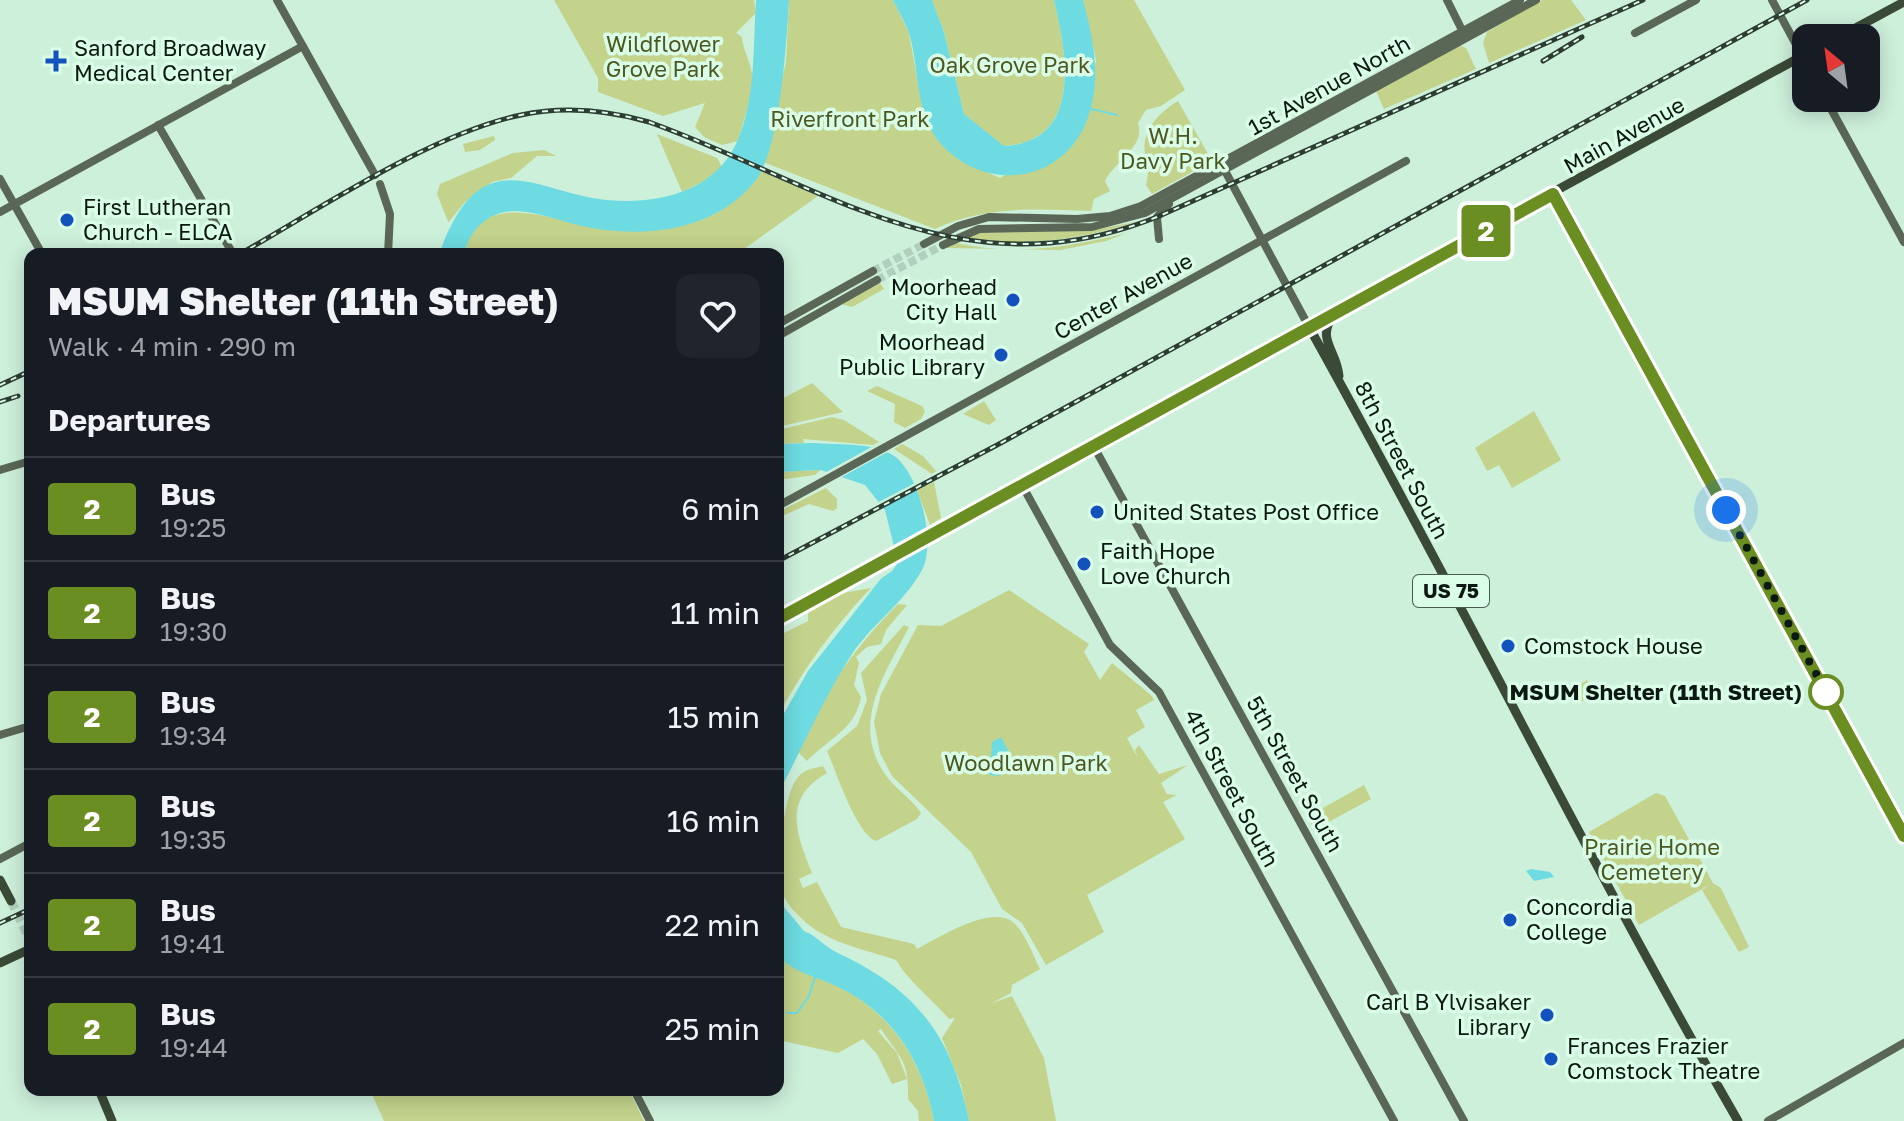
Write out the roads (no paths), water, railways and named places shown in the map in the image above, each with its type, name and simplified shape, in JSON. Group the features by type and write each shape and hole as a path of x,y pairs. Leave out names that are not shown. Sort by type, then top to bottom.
{"main road":[{"path":"1863,24 1904,2"},
{"name":"Main Avenue","path":"784,614 1792,65"},
{"path":"1335,313 1325,329 1325,338 1338,367 1339,381"},
{"name":"8th Street South","path":"1309,327 1420,528 1512,712 1738,1121"},
{"path":"0,880 11,901"},
{"path":"0,963 24,952"},
{"path":"102,1096 112,1121"}],"street":[{"path":"277,0 375,175"},
{"path":"1447,0 1465,34"},
{"name":"1st Avenue North","path":"924,244 958,226 989,217 1077,219 1110,216 1141,206 1223,168 1465,34 1520,0"},
{"name":"1st Avenue North","path":"1465,34 1536,0"},
{"path":"1635,33 1696,0"},
{"path":"1772,0 1792,35"},
{"path":"0,212 303,46"},
{"path":"1833,112 1904,242"},
{"path":"158,125 228,248"},
{"name":"Center Avenue","path":"784,503 1406,161"},
{"name":"1st Avenue North","path":"943,245 979,229 1015,226 1069,228 1119,222 1189,191 1223,168"},
{"name":"8th Street South","path":"1223,168 1309,327"},
{"path":"0,179 39,248"},
{"path":"380,184 390,214 388,248"},
{"path":"1159,239 1157,217 1165,206 1189,191"},
{"path":"1553,194 1904,836"},
{"path":"784,321 875,276 784,332"},
{"name":"5th Street South","path":"1093,445 1464,1121"},
{"path":"0,470 24,463"},
{"name":"4th Street South","path":"1022,485 1110,645 1159,692 1394,1121"},
{"path":"0,735 24,728"},
{"path":"0,859 24,846"},
{"path":"1768,1121 1904,1043"},
{"path":"637,1096 650,1121"}],"water":[{"path":"756,0 789,0 781,94 771,145 756,180 720,211 676,227 629,232 582,226 532,213 506,212 482,223 466,248 442,248 457,215 471,197 486,186 502,181 536,184 592,198 633,201 654,199 693,187 725,162 736,144 747,110"},
{"path":"893,0 932,0 944,32 964,114 1004,146 1029,141 1047,129 1058,112 1064,92 1065,69 1054,0 1083,0 1095,62 1094,94 1085,125 1072,145 1056,160 1038,170 1018,175 976,169 957,159 940,143 926,118 909,33"},
{"path":"784,444 853,445 891,454 901,462 917,490 923,508 927,543 926,558 915,582 852,654 784,782 784,713 808,671 887,571 895,551 885,510 865,485 821,470 784,472"},
{"path":"1001,737 1010,754 999,776 990,775 983,768 991,757 992,742"},
{"path":"1526,871 1550,872 1554,877 1534,881"},
{"path":"784,907 804,931 889,983 927,1019 952,1064 969,1121 934,1121 922,1079 890,1025 857,998 786,963"}],"waterway":[{"path":"1087,108 1117,115"},
{"path":"787,1013 797,1013 809,996 815,977"}],"tunnel":[{"path":"873,271 924,244"},
{"path":"877,280 943,245"},
{"path":"11,901 24,928"}],"railway":[{"path":"250,248 377,174 451,138 521,115 569,110 601,112 649,122 896,223 957,238 1020,244 1086,238 1157,217 1643,0"},
{"path":"784,558 999,444 1807,0"},
{"path":"1543,61 1582,37"},
{"path":"0,385 24,374"},
{"path":"0,402 18,396"},
{"path":"0,923 24,912"}],"place":[{"name":"Sanford Broadway Medical Center","path":"56,61"},
{"name":"First Lutheran Church - ELCA","path":"67,220"},
{"name":"Moorhead City Hall","path":"1013,300"},
{"name":"Moorhead Public Library","path":"1001,355"},
{"name":"United States Post Office","path":"1097,512"},
{"name":"Faith Hope Love Church","path":"1084,564"},
{"name":"Comstock House","path":"1508,646"},
{"name":"MSUM Shelter (11th Street)","path":"1826,692"},
{"name":"Concordia College","path":"1510,920"},
{"name":"Carl B Ylvisaker Library","path":"1547,1015"},
{"name":"Frances Frazier Comstock Theatre","path":"1551,1059"}],"park label":[{"name":"Wildflower Grove Park","path":"663,56"},
{"name":"Oak Grove Park","path":"1010,65"},
{"name":"Riverfront Park","path":"850,119"},
{"name":"W.H. Davy Park","path":"1173,148"},
{"name":"Woodlawn Park","path":"1026,763"},
{"name":"Prairie Home Cemetery","path":"1652,860"}]}
